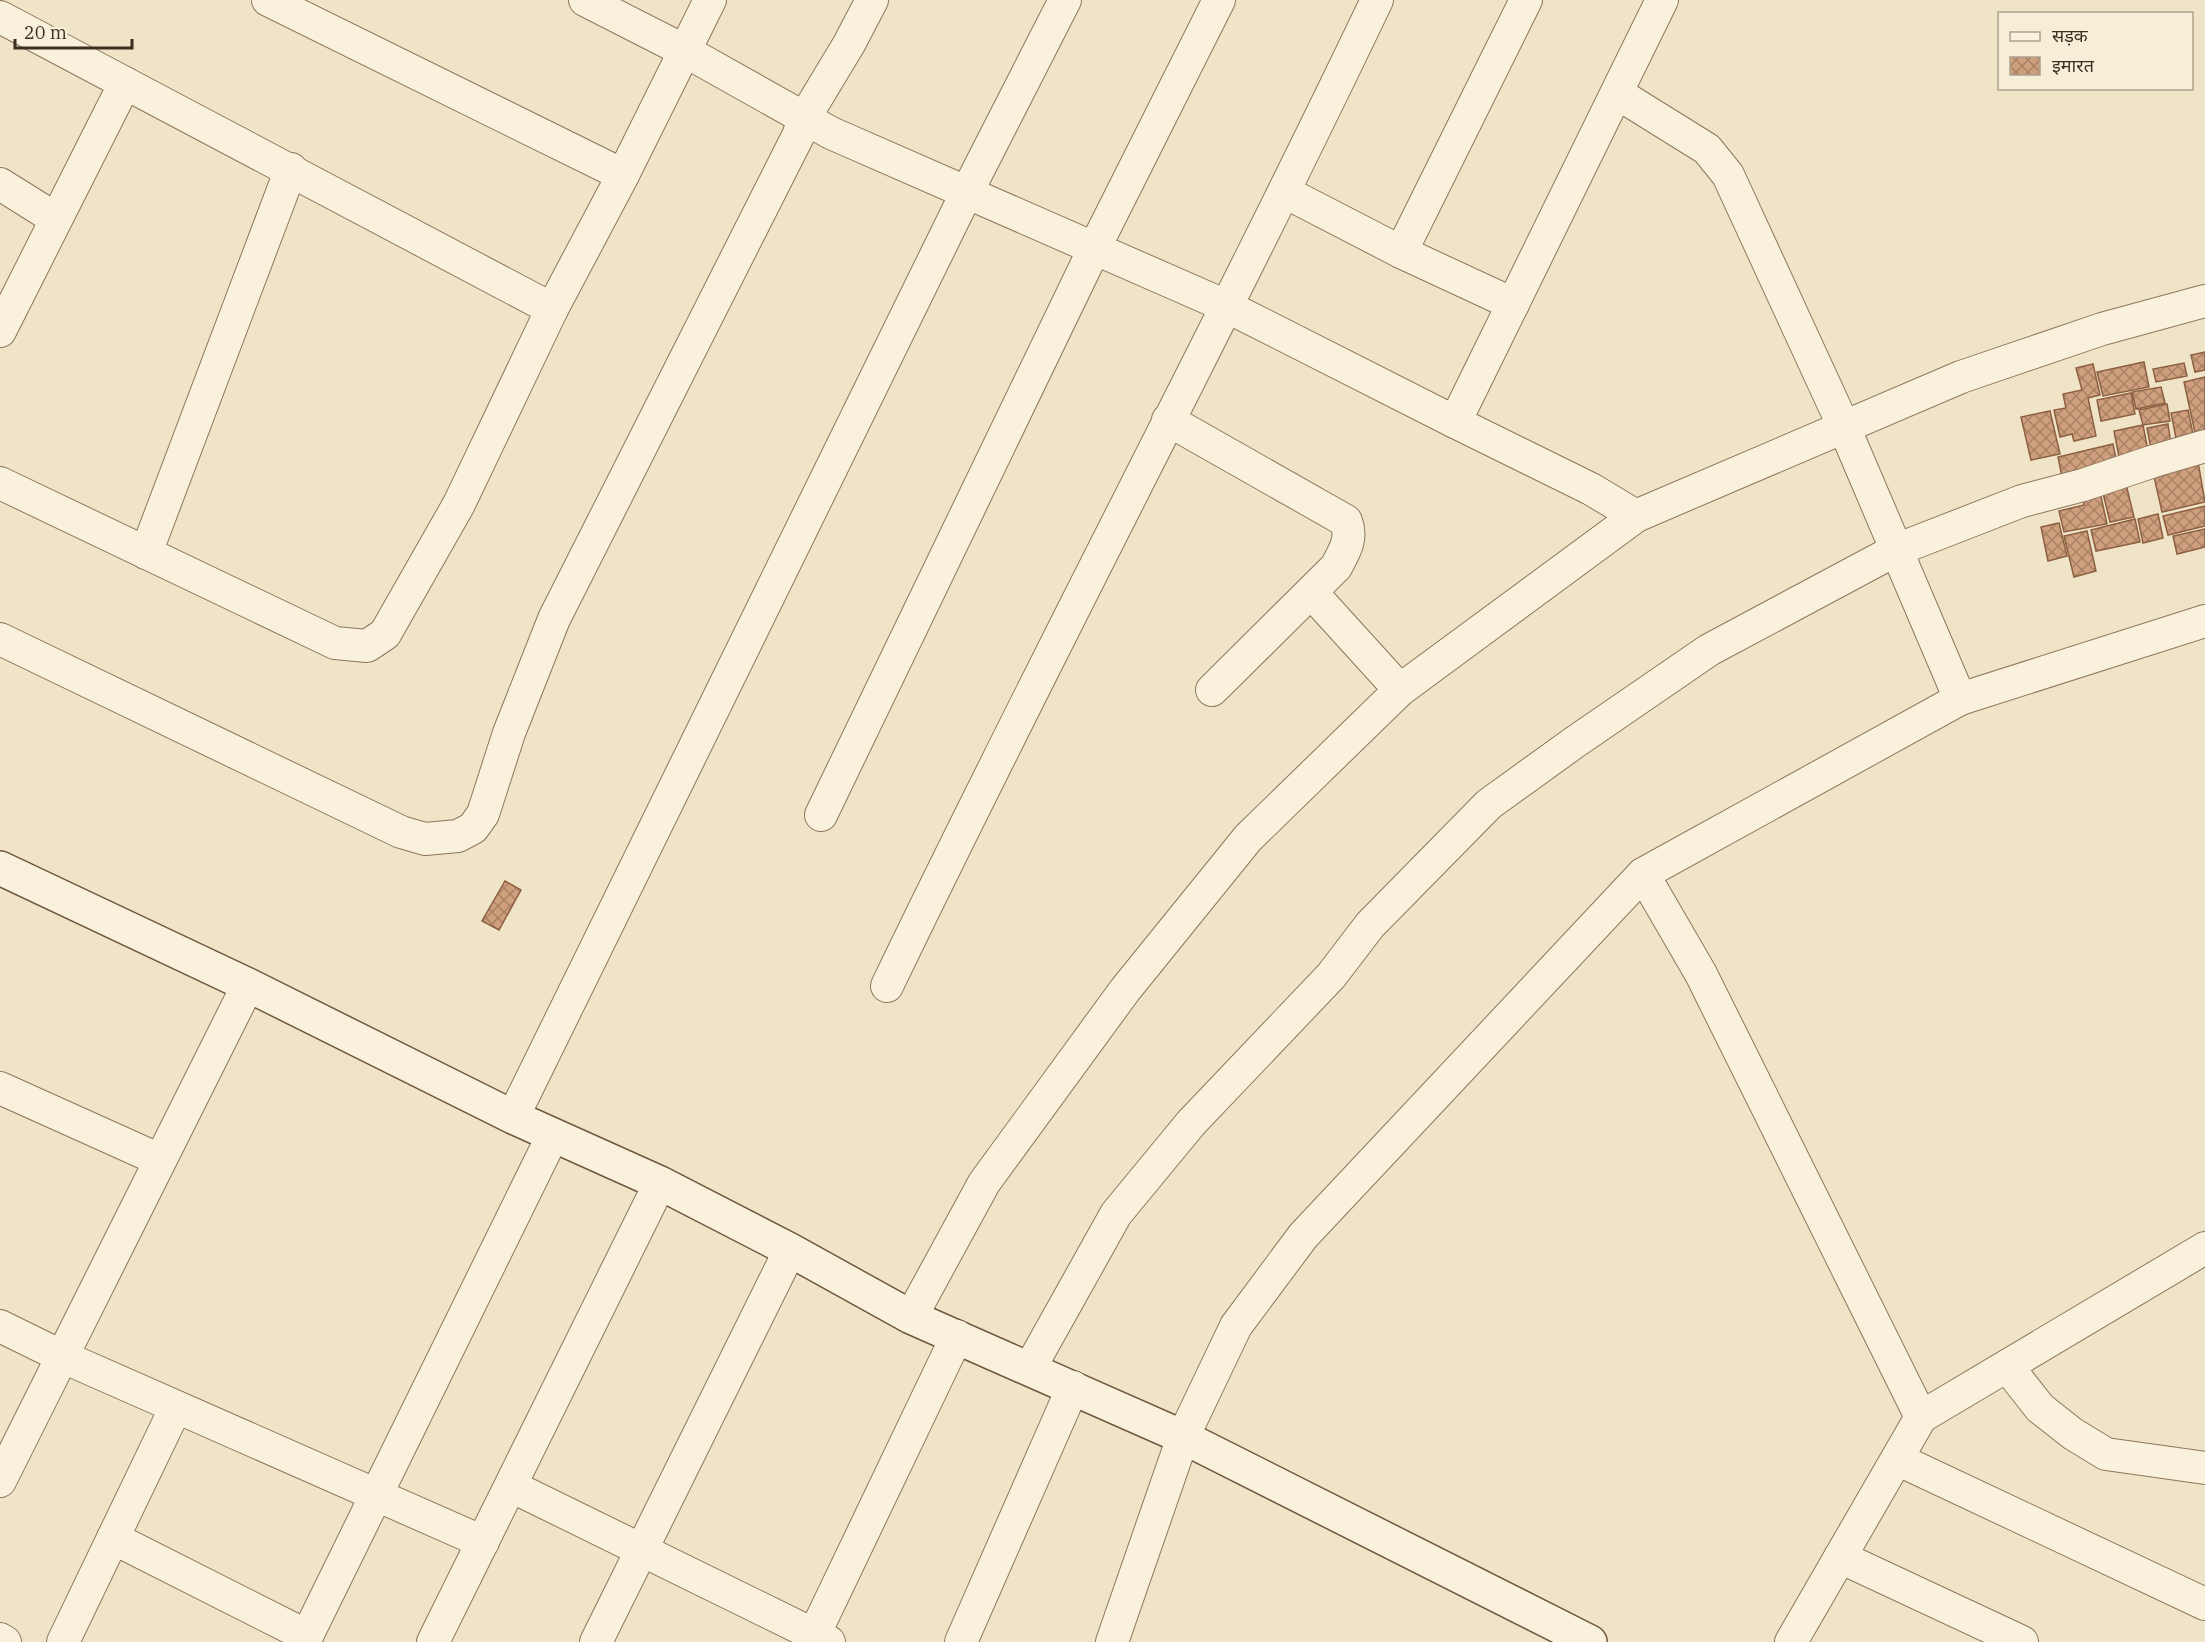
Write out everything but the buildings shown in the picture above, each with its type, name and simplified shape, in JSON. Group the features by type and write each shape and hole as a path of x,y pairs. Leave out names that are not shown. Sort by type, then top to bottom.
{"street":[{"path":"268,0 623,175"},
{"path":"585,0 684,51 831,133 1226,306 1591,489 1636,516"},
{"path":"0,483 335,643 367,646 385,634 459,504 552,309 623,175 710,0"},
{"path":"0,639 401,832 425,839 458,836 473,828 483,814 509,733 554,619 798,136 805,117 849,44 872,0"},
{"path":"513,1117 966,194 1065,0"},
{"path":"821,815 1095,247 1219,0"},
{"path":"887,986 1168,420 1285,192 1377,0"},
{"path":"1401,252 1526,0"},
{"path":"1455,422 1662,0"},
{"path":"0,17 552,309"},
{"path":"0,332 125,82"},
{"path":"1617,93 1707,149 1728,175 1844,427 1960,699"},
{"path":"146,553 291,169"},
{"path":"0,184 56,219"},
{"path":"1285,192 1401,252 1513,304"},
{"path":"911,1317 984,1183 1125,990 1248,838 1400,690 1636,516 1960,377 2102,329 2205,301"},
{"path":"1168,420 1346,521 1349,530 1348,544 1336,567 1212,690"},
{"path":"1030,1368 1116,1214 1191,1123 1331,976 1370,925 1489,804 1710,650 1896,550 2022,501 2083,485 2205,446"},
{"path":"1311,592 1400,690"},
{"path":"1112,1642 1183,1437 1236,1326 1303,1236 1643,874 1960,699 2205,621"},
{"path":"0,868 248,984 513,1117 660,1183 790,1250 911,1317 1183,1437 1590,1642"},
{"path":"1643,874 1701,974 1922,1417"},
{"path":"0,1481 248,984"},
{"path":"0,1088 160,1160"},
{"path":"113,1538 305,1639 552,1135"},
{"path":"433,1642 660,1183"},
{"path":"1791,1642 1922,1417 2205,1248"},
{"path":"596,1642 790,1250"},
{"path":"0,1326 61,1356 483,1542"},
{"path":"511,1486 822,1638 957,1336"},
{"path":"2007,1366 2040,1408 2073,1434 2106,1455 2205,1468"},
{"path":"961,1642 1073,1387"},
{"path":"63,1642 176,1407"},
{"path":"1897,1459 2205,1604"},
{"path":"1840,1557 2022,1642"},
{"path":"0,1639 5,1642"}]}
